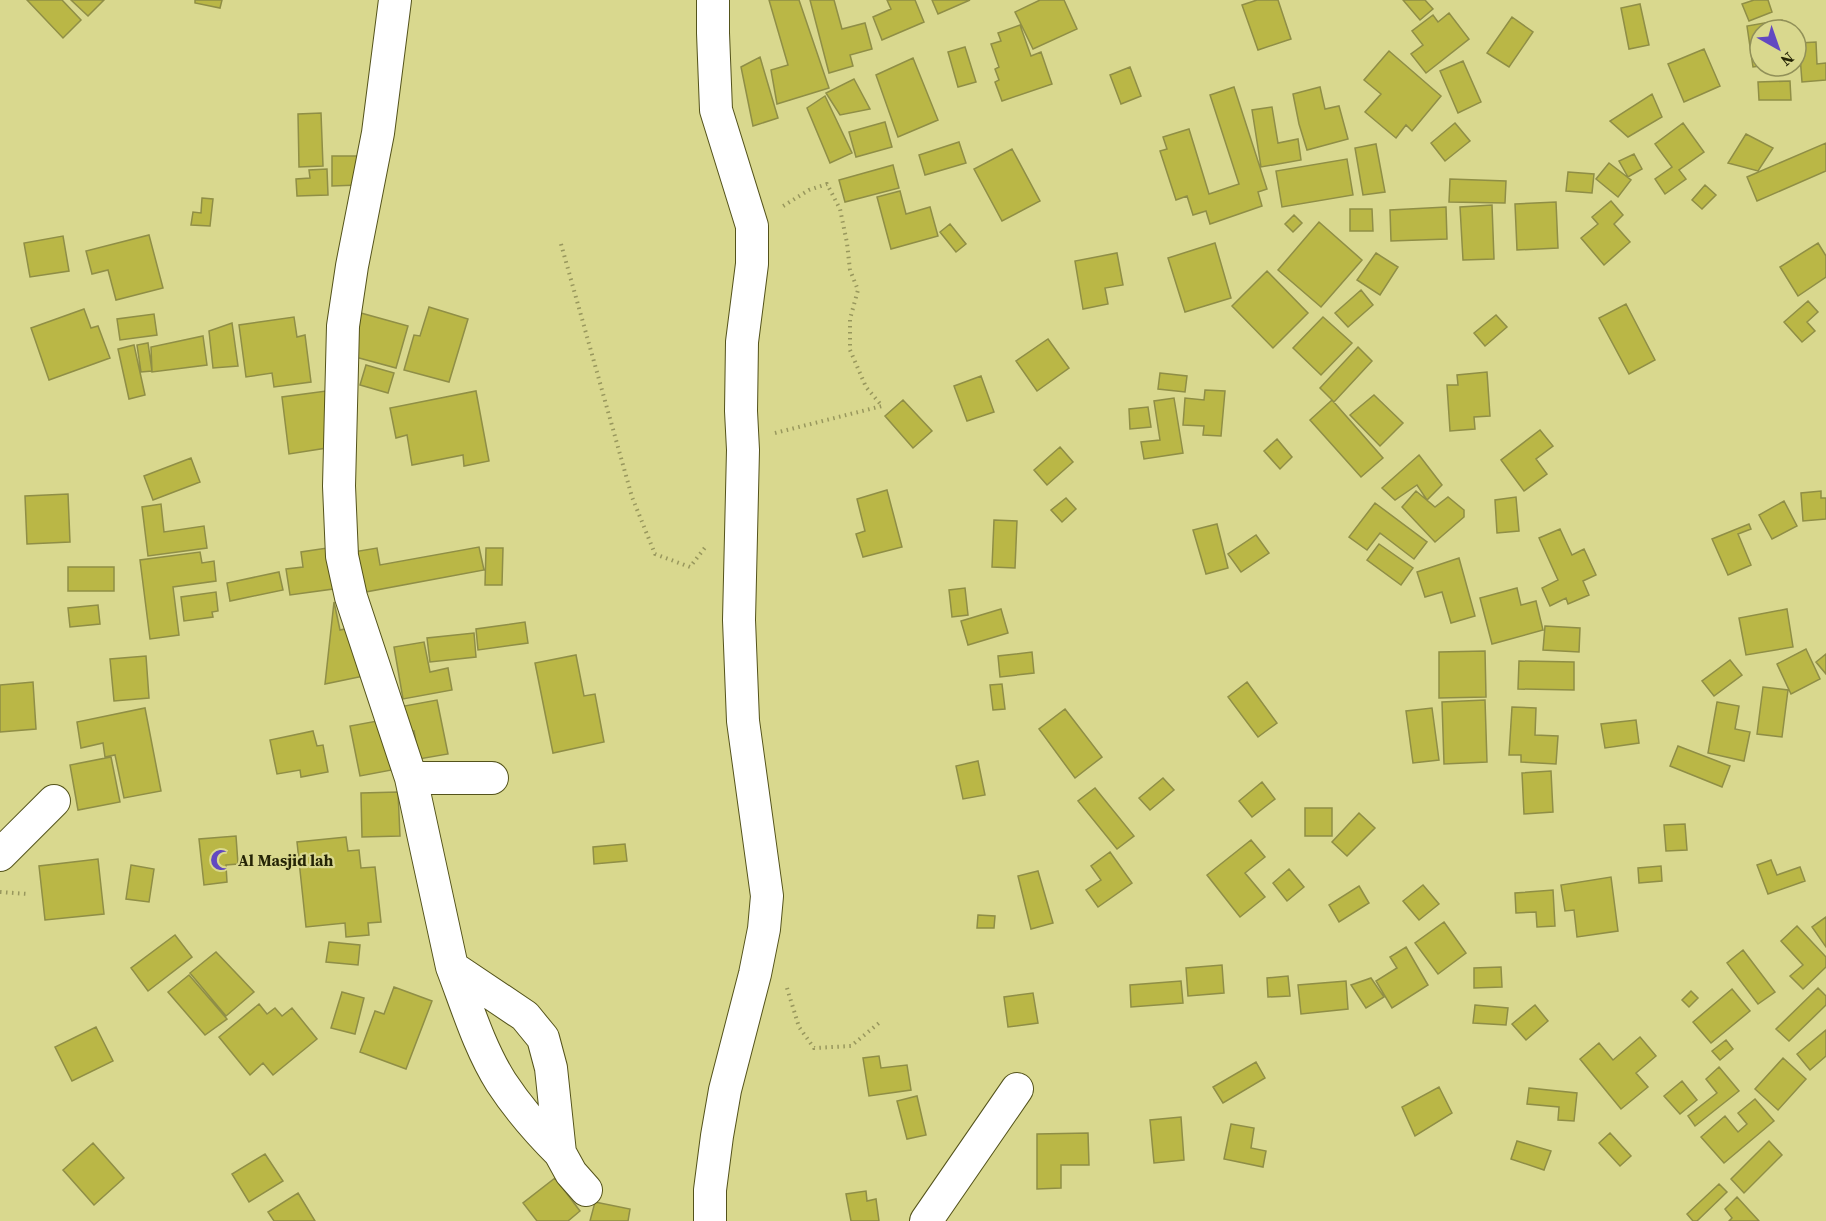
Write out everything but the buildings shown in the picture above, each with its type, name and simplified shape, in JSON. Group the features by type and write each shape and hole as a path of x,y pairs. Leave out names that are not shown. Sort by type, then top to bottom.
{"street":[{"path":"395,0 378,133 352,266 343,326 339,486 342,556 351,597 411,778 452,968 479,1038 501,1081 531,1124 560,1153 571,1173 586,1190"},
{"path":"710,1221 710,1190 719,1124 725,1090 755,974 764,929 766,896 743,721 739,620 743,450 742,342 752,264 752,226 716,110 712,33 713,0"},
{"path":"411,778 492,778"},
{"path":"0,855 54,801"},
{"path":"452,968 525,1016 543,1038 550,1068 560,1153"},
{"path":"926,1221 1017,1089"}],"path":[{"path":"743,450 761,437 882,406 866,387 850,350 850,318 858,290 850,270 840,208 827,184 809,190 752,226"},
{"path":"561,244 632,497 655,554 690,567 713,538 741,534"},
{"path":"0,892 28,894"},
{"path":"786,987 799,1027 814,1048 851,1046 879,1023"}],"place":[{"name":"Al Masjid lah","path":"221,860"}]}
